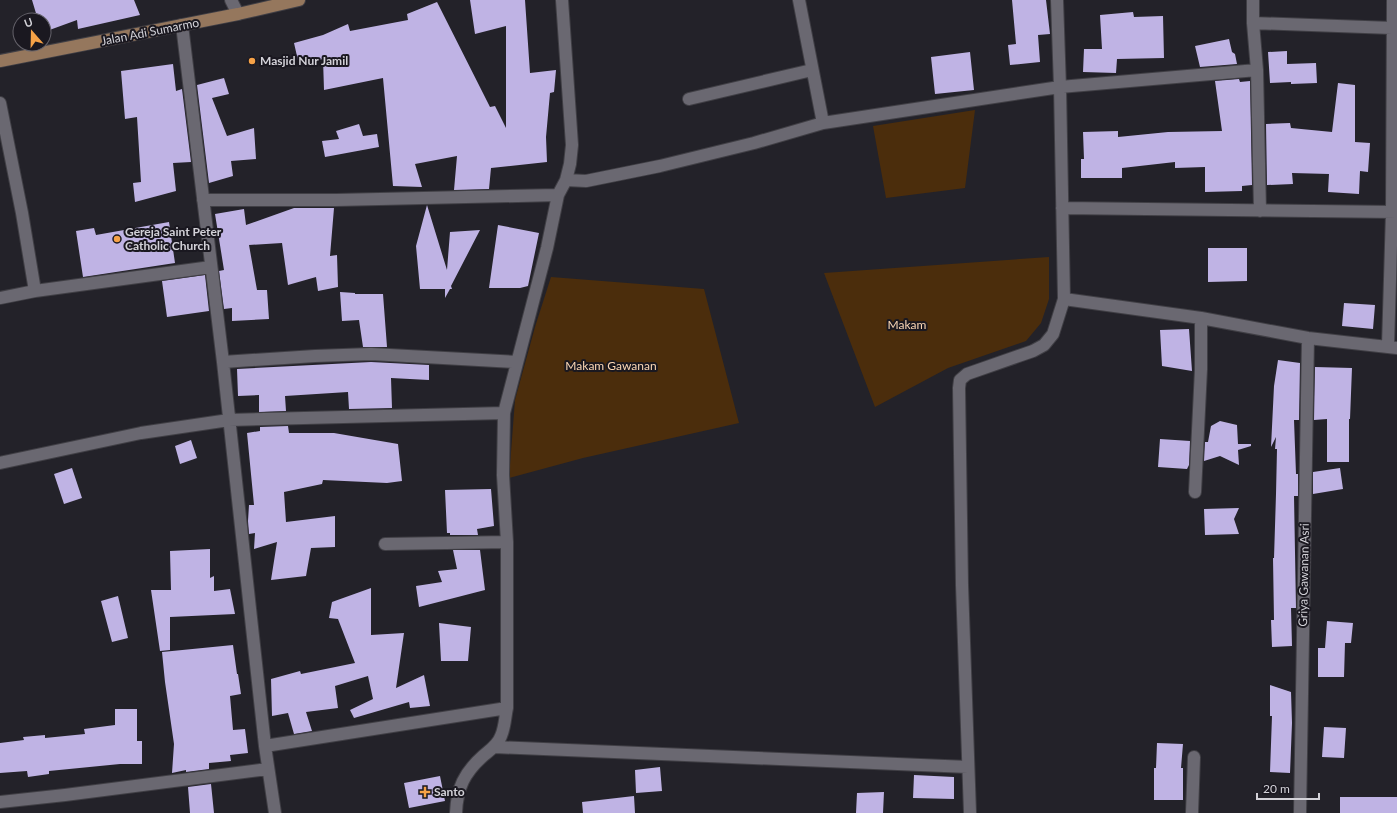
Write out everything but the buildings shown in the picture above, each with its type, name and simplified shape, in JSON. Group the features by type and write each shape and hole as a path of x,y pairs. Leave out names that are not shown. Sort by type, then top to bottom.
{"main road":[{"name":"Jalan Adi Sumarmo","path":"0,61 238,14 276,2 299,0"}],"street":[{"path":"232,0 238,14"},
{"path":"456,813 457,796 464,779 474,765 495,746 501,736 506,708 507,542 503,475 504,413 547,248 558,195 566,180 570,164 572,145 562,0"},
{"path":"799,0 823,123"},
{"path":"970,813 962,585 959,388 960,380 968,374 1033,351 1044,345 1053,334 1064,299 1057,0"},
{"path":"1252,0 1258,70 1260,211"},
{"path":"1064,299 1201,318 1308,338 1393,347 1393,0"},
{"path":"1253,23 1392,28"},
{"path":"182,25 210,267 223,362 265,746 275,813"},
{"path":"690,99 812,70"},
{"path":"566,180 586,181 660,166 754,143 823,123 1060,87 1258,70"},
{"path":"0,103 22,213 35,291"},
{"path":"203,200 336,200 558,195"},
{"path":"1062,208 1394,212"},
{"path":"0,298 35,291 210,267"},
{"path":"1195,492 1201,369 1201,318"},
{"name":"Griya Gawanan Asri","path":"1300,813 1308,338"},
{"path":"223,362 371,354 517,362"},
{"path":"0,463 141,433 229,420 504,413"},
{"path":"385,544 507,542"},
{"path":"265,746 506,708"},
{"path":"495,746 968,767"},
{"path":"1192,813 1194,757"},
{"path":"0,802 268,769"}],"green space":[{"path":"975,110 965,188 886,198 873,126"},
{"name":"Makam","path":"1049,257 1049,299 1041,323 1026,341 948,368 875,407 824,273"},
{"name":"Makam Gawanan","path":"551,277 704,289 739,423 583,458 509,478 515,400 535,327"}],"place":[{"name":"Masjid Nur Jamil","path":"252,61"},
{"name":"Gereja Saint Peter Catholic Church","path":"117,239"},
{"name":"Santo","path":"425,792"}]}
